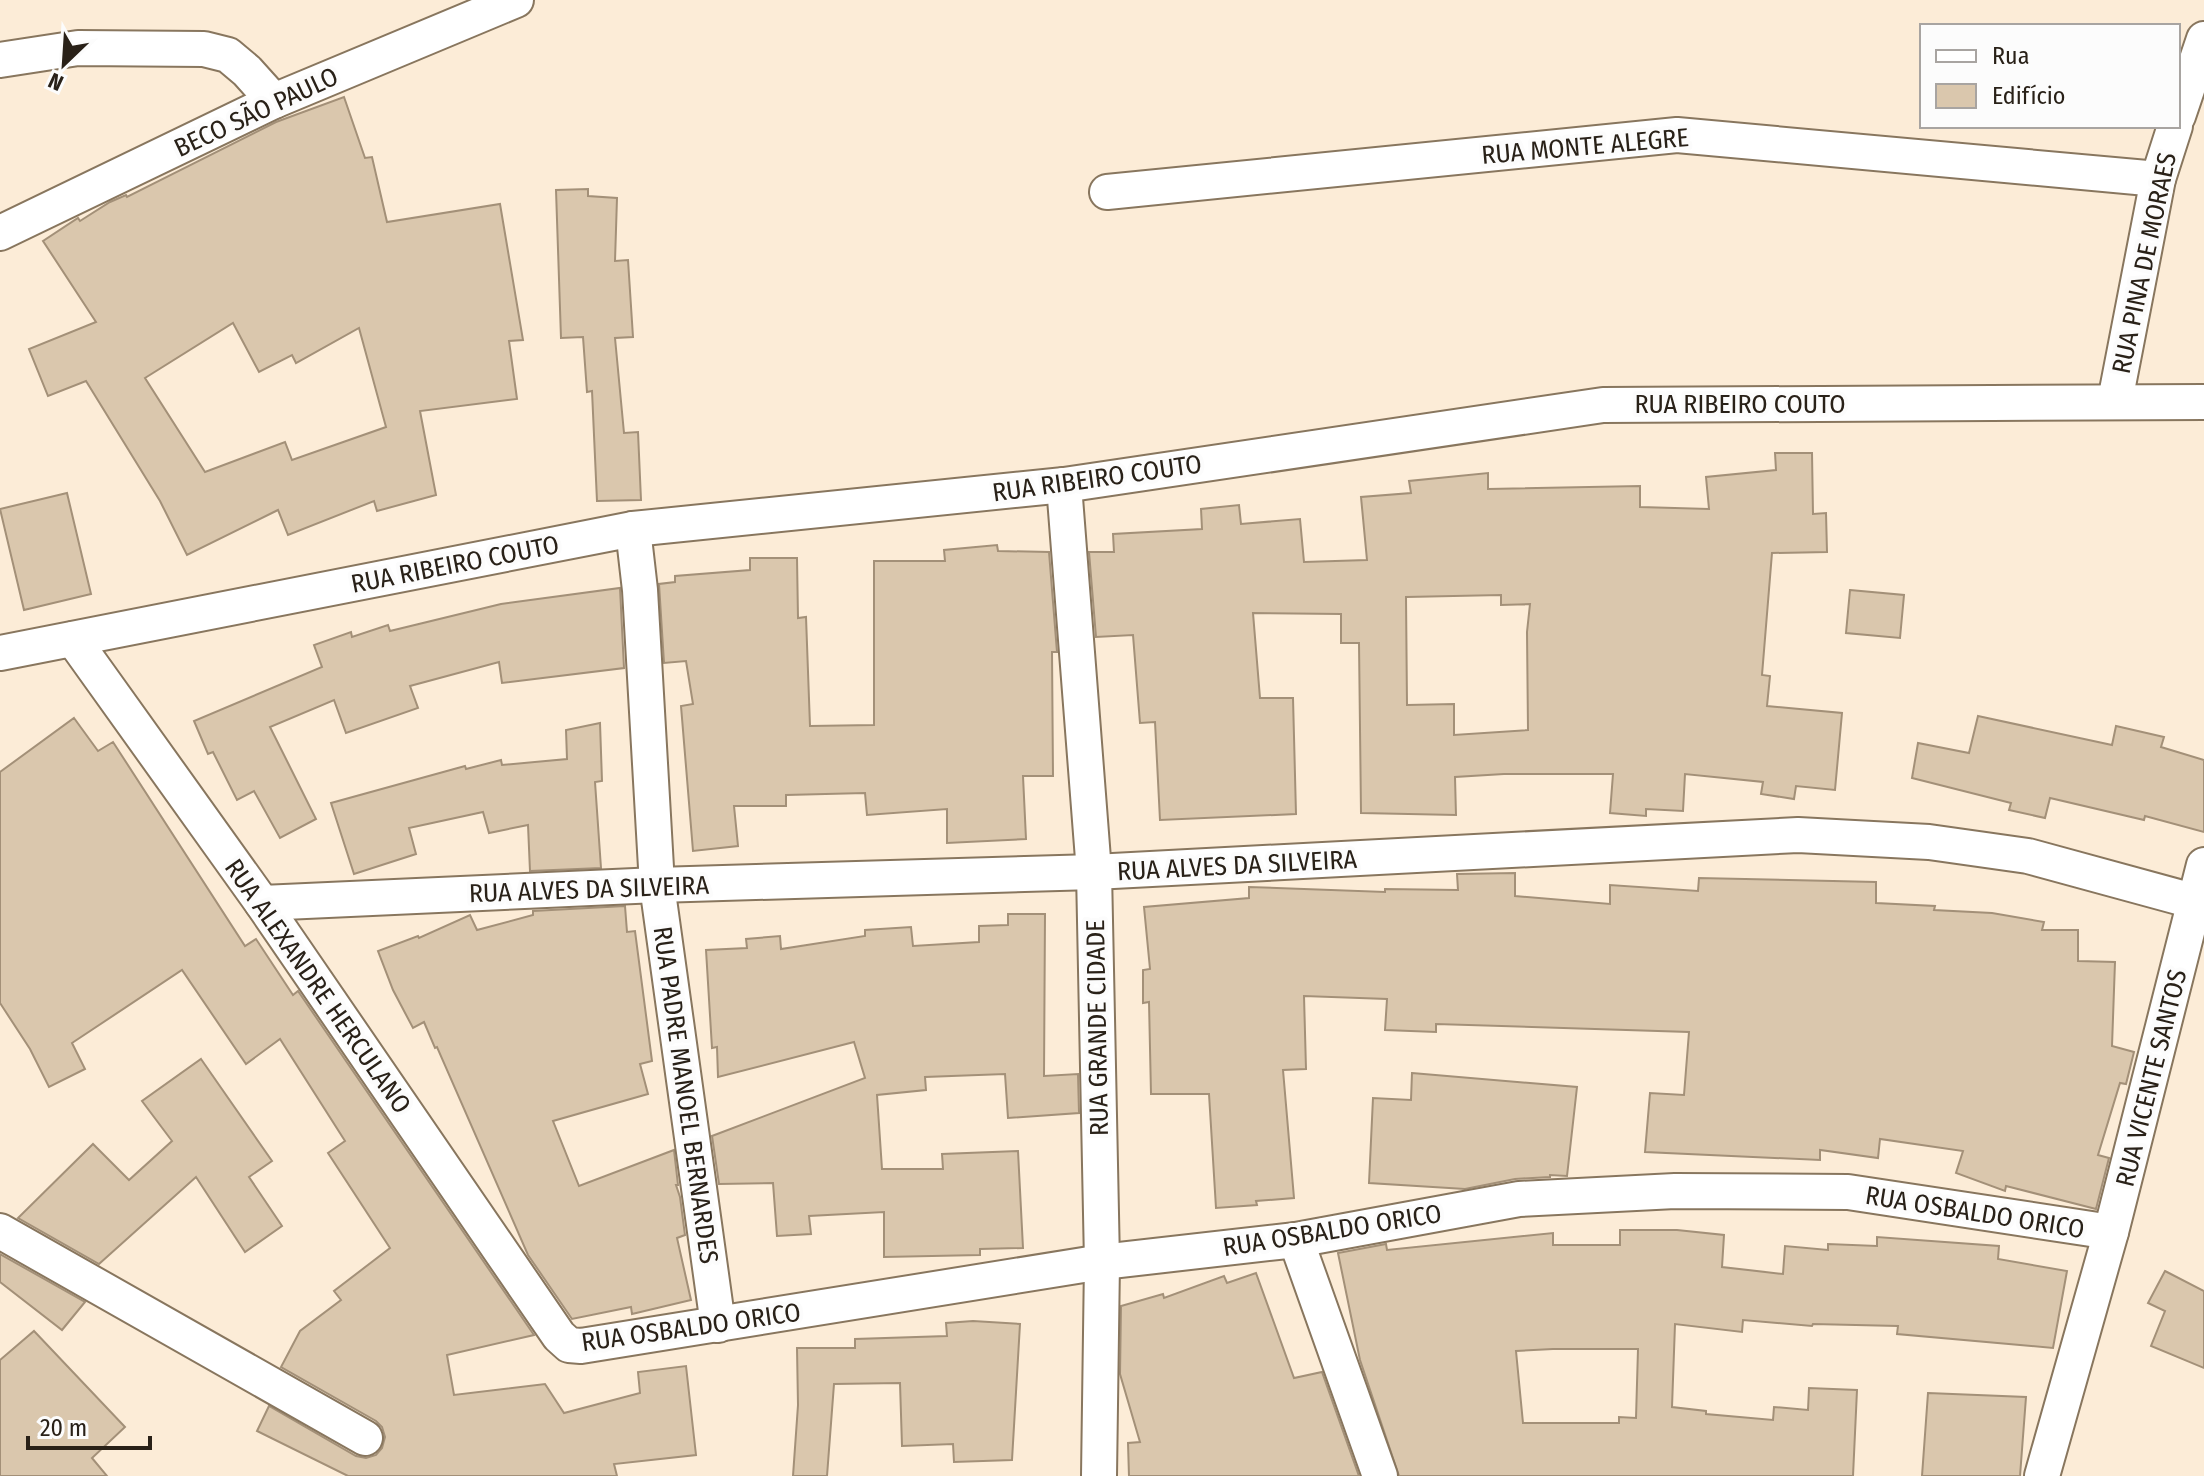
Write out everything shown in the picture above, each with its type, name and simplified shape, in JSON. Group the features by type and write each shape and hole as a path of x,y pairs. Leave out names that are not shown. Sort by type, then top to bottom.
{"street":[{"name":"BECO SÃO PAULO","path":"0,233 274,101 516,0"},
{"name":"RUA PINA DE MORAES","path":"2180,110 2204,39"},
{"path":"0,60 78,48 204,49 228,55 274,101"},
{"name":"RUA PINA DE MORAES","path":"2115,401 2158,179 2174,128"},
{"name":"RUA MONTE ALEGRE","path":"1107,192 1677,135 2158,179"},
{"name":"RUA RIBEIRO COUTO","path":"0,653 633,529 1064,485 1603,405 2204,402"},
{"name":"RUA GRANDE CIDADE","path":"1064,485 1094,872 1102,1262 1099,1476"},
{"name":"RUA PADRE MANOEL BERNARDES","path":"633,529 640,590 657,885 718,1325"},
{"name":"RUA ALEXANDRE HERCULANO","path":"73,639 262,903 559,1336"},
{"name":"RUA ALVES DA SILVEIRA","path":"262,903 657,885 1094,872 1798,835 1929,842 2028,856 2200,902"},
{"name":"RUA VICENTE SANTOS","path":"2042,1476 2200,902 2204,865"},
{"name":"RUA OSBALDO ORICO","path":"559,1336 569,1345 581,1346 1102,1262 1296,1240 1519,1199 1675,1191 1848,1192 2111,1232"},
{"path":"0,1231 365,1438"},
{"path":"1296,1240 1380,1476"}],"building":[{"path":"344,97 365,158 372,157 387,222 500,204 523,340 509,341 517,399 420,411 436,495 377,511 374,501 288,535 278,510 187,555 160,501 86,381 48,396 29,349 96,322 43,241 78,218 80,221 110,202 127,197 276,122","holes":["233,323 259,372 292,355 296,363 359,328 386,427 292,460 285,442 205,472 145,378"]},
{"path":"588,189 588,196 617,198 615,261 628,260 633,337 615,338 624,433 638,432 641,500 597,501 592,391 587,392 583,337 561,338 556,190"},
{"path":"1775,453 1812,453 1813,514 1826,513 1827,552 1772,553 1762,675 1770,676 1767,706 1842,713 1835,790 1796,786 1794,799 1761,794 1763,782 1685,774 1683,811 1646,809 1646,816 1610,813 1613,774 1504,774 1455,777 1456,815 1361,813 1359,643 1341,643 1341,614 1253,613 1260,698 1293,698 1296,814 1160,820 1155,722 1140,723 1133,635 1096,637 1089,552 1114,552 1113,534 1202,529 1201,509 1239,505 1241,524 1300,519 1304,562 1367,560 1361,497 1411,493 1409,481 1488,473 1488,489 1640,486 1640,507 1709,509 1706,477 1776,470","holes":["1501,595 1501,605 1530,604 1527,632 1528,730 1454,735 1454,704 1407,705 1406,597"]},
{"path":"67,493 91,594 24,610 0,509"},
{"path":"997,545 998,551 1049,552 1057,652 1052,652 1053,776 1023,776 1026,839 947,843 947,809 867,815 865,793 786,795 786,806 734,806 738,846 693,851 681,706 693,704 686,661 664,663 659,584 675,582 675,576 750,570 750,558 797,558 798,618 806,617 810,726 874,725 874,561 945,561 944,550"},
{"path":"620,588 624,668 502,683 499,662 410,686 418,708 346,733 334,700 270,727 316,819 280,838 254,791 237,800 213,752 208,754 194,721 322,667 314,645 351,632 352,637 388,625 390,631 501,604"},
{"path":"1850,590 1904,595 1900,638 1846,633"},
{"path":"1978,716 2112,745 2116,726 2164,737 2161,747 2204,760 2204,832 2145,816 2144,820 2050,798 2045,818 2009,810 2011,803 1912,778 1918,743 1969,753"},
{"path":"74,718 98,751 113,742 245,946 256,939 293,995 298,991 534,1335 447,1355 454,1395 545,1384 564,1413 640,1393 638,1372 686,1366 696,1455 614,1464 617,1476 348,1476 257,1431 269,1406 356,1456 366,1458 376,1455 382,1448 385,1437 376,1421 281,1367 300,1331 341,1300 334,1291 390,1248 328,1153 345,1141 280,1039 246,1064 182,970 72,1043 85,1069 49,1087 30,1049 0,1003 0,772"},
{"path":"600,723 602,781 595,782 601,868 530,871 528,825 489,833 483,812 409,828 416,854 354,874 331,803 465,766 466,769 501,760 502,765 567,759 566,730"},
{"path":"1515,873 1515,896 1610,904 1610,885 1698,891 1699,878 1876,882 1876,903 1992,913 2044,922 2042,930 2078,930 2078,961 2115,962 2112,1046 2134,1052 2126,1084 2120,1083 2098,1155 2109,1158 2096,1209 2006,1186 2005,1191 1956,1173 1963,1151 1880,1139 1878,1158 1820,1150 1820,1160 1645,1152 1650,1093 1684,1095 1689,1032 1436,1024 1436,1032 1385,1030 1387,999 1304,996 1306,1069 1283,1070 1294,1198 1216,1208 1209,1094 1151,1094 1149,1002 1143,1003 1143,970 1150,969 1144,907 1249,898 1249,887 1385,892 1385,889 1458,890 1457,874"},
{"path":"625,906 627,932 635,931 652,1061 640,1064 648,1094 553,1121 579,1186 674,1150 676,1185 685,1235 677,1238 691,1300 632,1314 631,1307 572,1319 528,1255 437,1047 424,1022 413,1028 393,990 378,951 419,938 470,915 477,930 533,915 533,911"},
{"path":"1008,914 1045,914 1044,1076 1078,1074 1079,1113 1008,1118 1005,1074 925,1077 926,1090 877,1095 882,1169 943,1169 942,1154 1018,1151 1023,1248 980,1249 980,1255 884,1257 884,1212 809,1216 811,1234 777,1236 773,1183 719,1184 712,1136 865,1078 854,1042 718,1077 717,1047 712,1048 706,950 747,948 746,939 780,936 781,949 865,936 865,930 911,927 913,946 979,942 979,926 1008,925"},
{"path":"201,1059 272,1161 249,1177 282,1226 245,1252 196,1177 99,1264 18,1218 93,1144 129,1180 172,1141 142,1101"},
{"path":"1412,1073 1577,1087 1567,1176 1515,1179 1465,1189 1369,1183 1373,1098 1411,1100"},
{"path":"1620,1230 1677,1230 1724,1235 1722,1267 1783,1274 1785,1246 1828,1250 1828,1244 1877,1246 1877,1237 1999,1246 1998,1259 2067,1271 2053,1348 1897,1334 1898,1326 1812,1326 1743,1320 1742,1332 1675,1324 1672,1407 1706,1411 1706,1414 1773,1420 1774,1407 1808,1410 1809,1388 1857,1390 1853,1476 1399,1476 1360,1360 1338,1253 1386,1244 1387,1250 1553,1233 1553,1245 1620,1245","holes":["1638,1349 1636,1418 1619,1417 1619,1423 1523,1423 1516,1351"]},
{"path":"0,1254 85,1302 62,1330 0,1282"},
{"path":"2165,1271 2204,1291 2204,1368 2151,1346 2165,1311 2148,1303"},
{"path":"1256,1273 1294,1378 1322,1372 1359,1476 1129,1476 1128,1443 1140,1442 1120,1374 1121,1306 1163,1294 1164,1298 1224,1276 1227,1283"},
{"path":"946,1323 1020,1324 1012,1460 954,1462 953,1444 902,1446 900,1383 834,1384 827,1476 793,1476 798,1405 797,1348 855,1348 855,1339 947,1336"},
{"path":"34,1331 125,1427 92,1458 107,1476 0,1476 0,1360"},
{"path":"1928,1393 2026,1397 2020,1476 1922,1476"}]}
